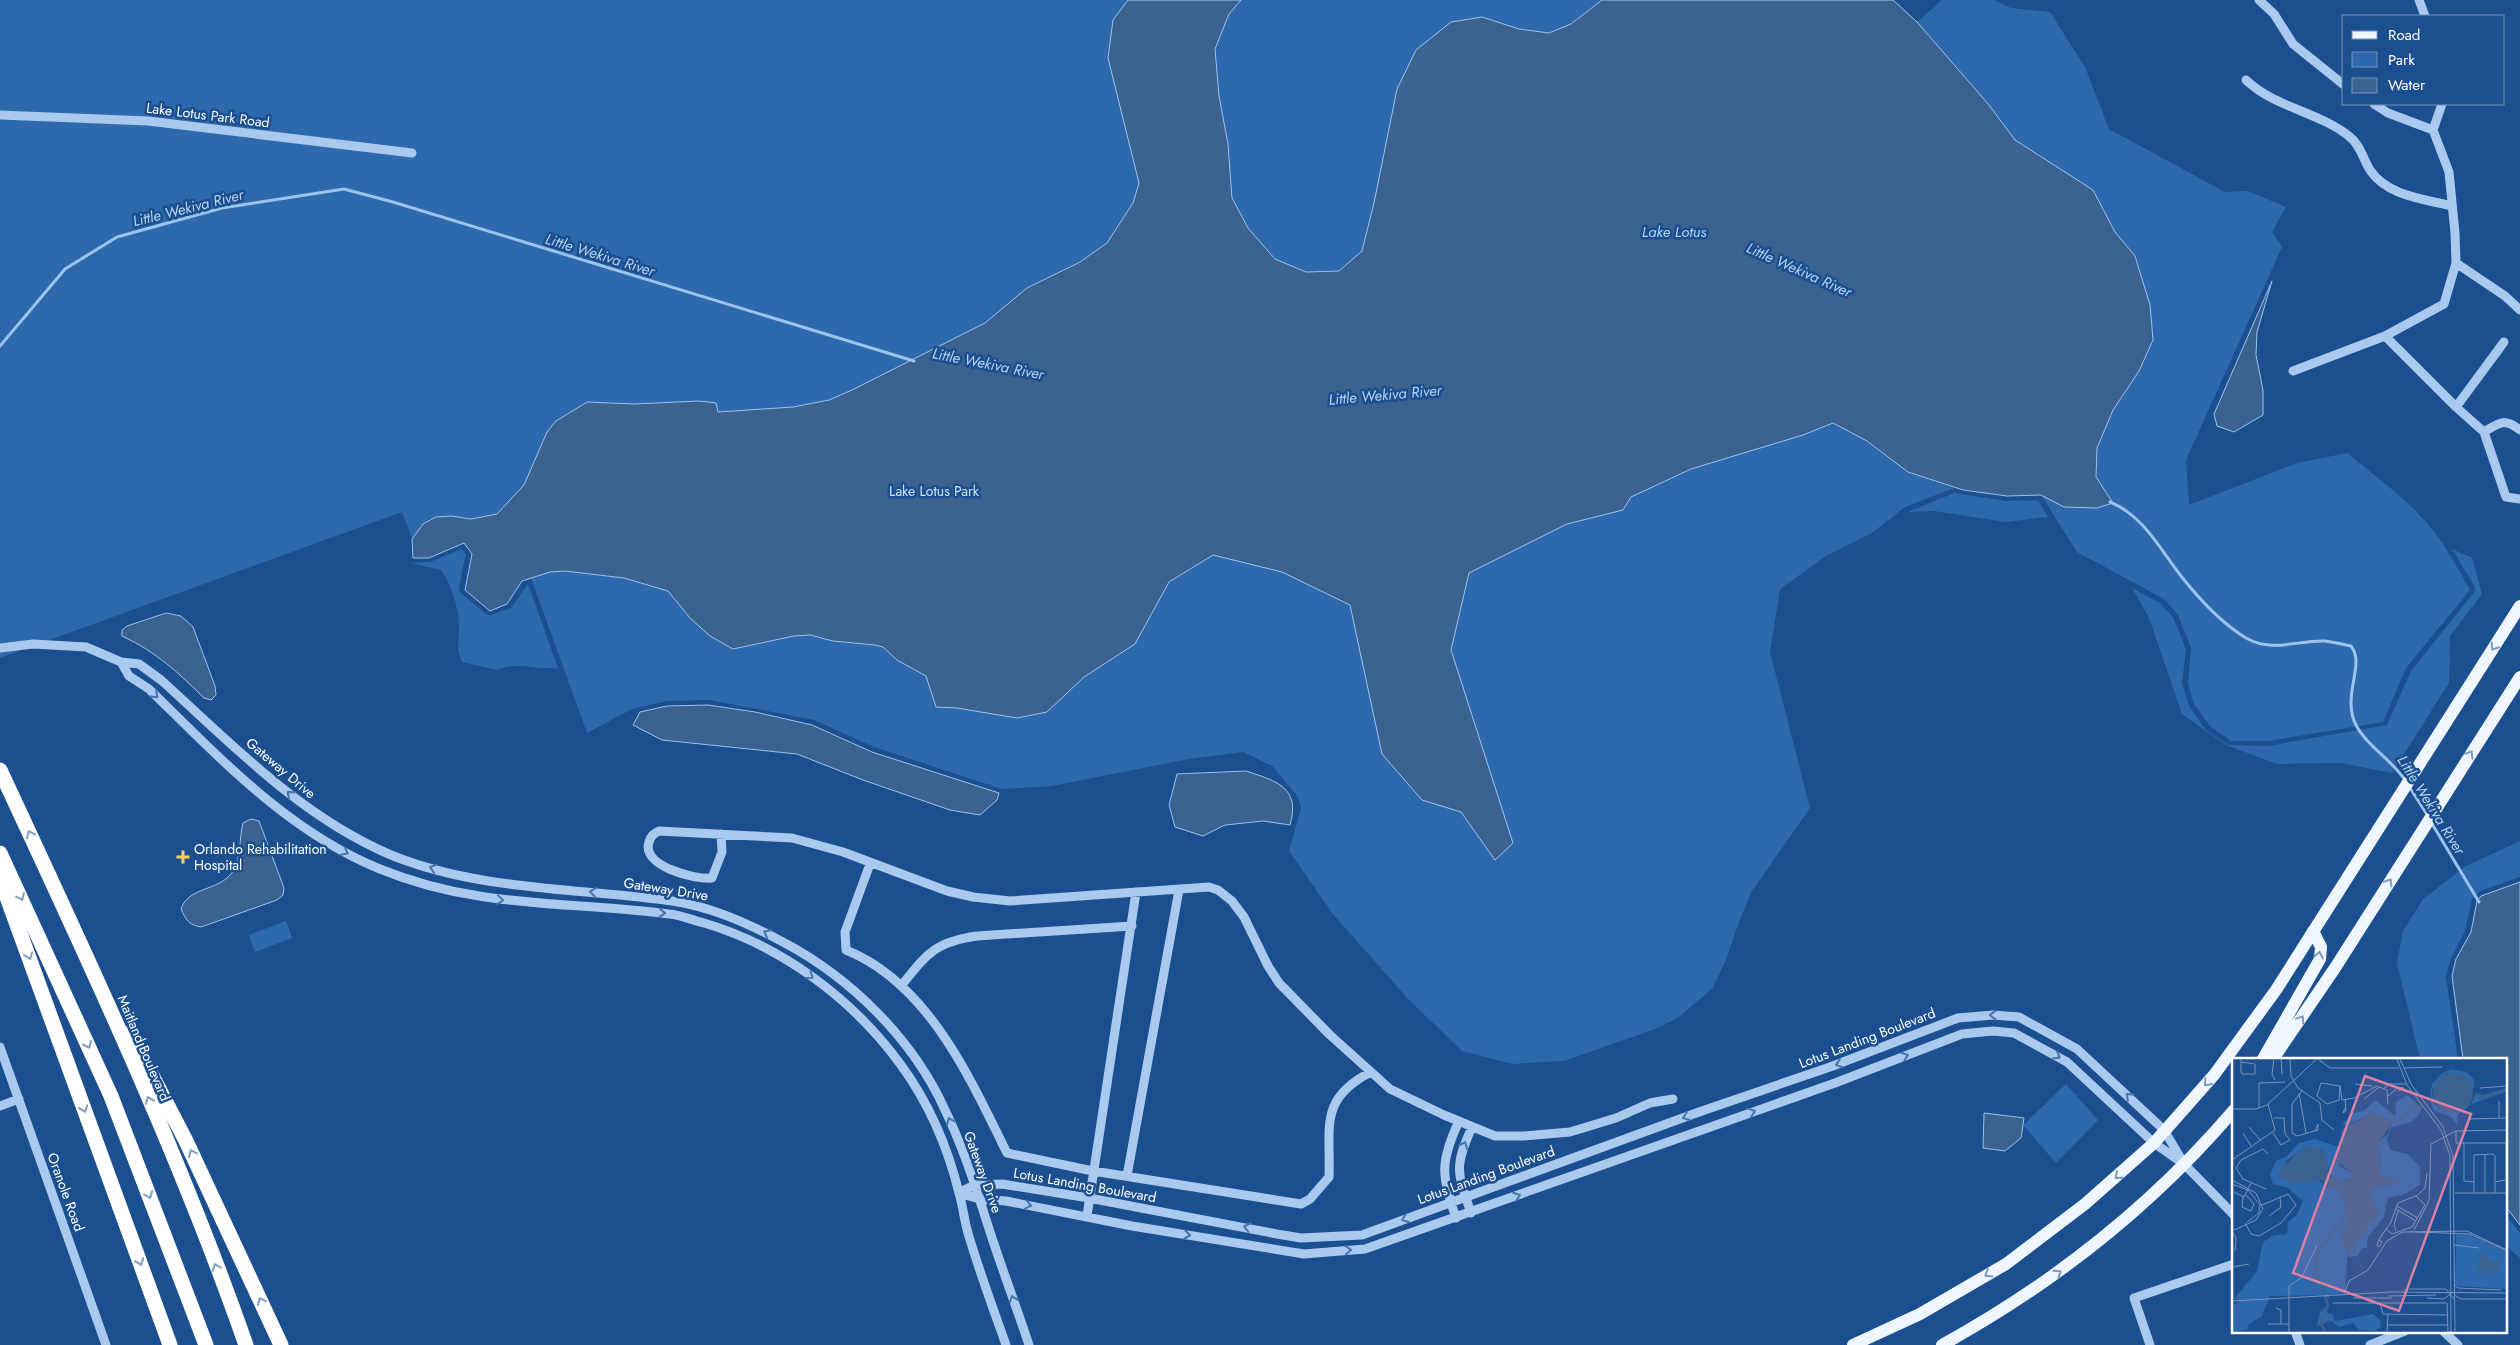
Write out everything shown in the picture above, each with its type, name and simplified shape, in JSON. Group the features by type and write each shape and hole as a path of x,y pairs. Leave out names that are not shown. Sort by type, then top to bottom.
{"highway":[{"name":"Maitland Boulevard","path":"0,770 120,1031 177,1168 246,1345"},
{"path":"0,853 111,1096 206,1345"},
{"path":"0,878 170,1345"},
{"path":"58,894 186,1141 281,1345"}],"main road":[{"path":"1853,1345 1920,1314 2006,1264 2085,1204 2154,1143 2238,1045 2394,807 2520,606"},
{"path":"2274,1058 2335,968 2520,676"},
{"path":"2264,1058 2320,959 2321,947 2313,931"},
{"path":"1942,1345 2017,1301 2067,1267 2148,1200 2232,1112"}],"street":[{"path":"2259,0 2274,14 2293,44 2342,83"},
{"path":"2420,0 2425,15"},
{"path":"2246,80 2258,92 2350,138 2362,152 2370,170 2389,190 2452,206"},
{"path":"2376,105 2388,112 2433,130"},
{"path":"2293,371 2385,336 2444,304 2456,263 2449,172 2433,130 2442,105"},
{"name":"Lake Lotus Park Road","path":"0,115 148,121 412,153"},
{"path":"2456,263 2505,296 2520,310"},
{"path":"2385,336 2456,407 2484,432 2506,496 2520,499"},
{"path":"2456,407 2504,342"},
{"path":"2484,432 2499,422 2510,422 2520,430"},
{"name":"Gateway Drive","path":"0,648 33,644 76,645 92,649 122,662 139,664 161,680 297,800 336,828 392,855 452,874 520,885 700,906 747,923 819,962 854,991 882,1019 915,1058 944,1108 974,1185 1029,1345"},
{"name":"Gateway Drive","path":"122,662 129,676 149,689 274,807 324,841 379,868 428,886 474,897 672,914 727,930 768,950 837,996 868,1024 902,1066 942,1138 959,1193 967,1230 1006,1345"},
{"path":"245,780 257,766"},
{"path":"721,834 722,852 712,878 703,879 687,876 661,865 650,855 648,845 652,835 659,831 721,834 792,838 842,852 947,891 972,897 1010,901 1209,887 1218,890 1232,901 1244,917 1268,966 1279,983 1390,1089 1495,1136 1570,1132 1616,1118 1650,1103 1673,1099"},
{"path":"870,864 845,932 846,950 877,965 900,986 946,1040 1008,1153 1092,1171 1301,1204 1310,1199 1329,1177 1328,1136 1330,1115 1335,1102 1350,1085 1371,1072"},
{"path":"1127,1176 1179,890"},
{"path":"1087,1216 1092,1171 1136,892"},
{"path":"900,986 936,948 953,939 1132,926"},
{"name":"Lotus Landing Boulevard","path":"959,1193 974,1185 1002,1184 1089,1198 1301,1238 1362,1235 1830,1068 1958,1018 1993,1015 2018,1017 2077,1049 2164,1130 2184,1164"},
{"path":"959,1193 979,1199 1006,1201 1132,1226 1304,1254 1365,1248 1471,1213 1835,1083 1962,1034 2014,1033 2067,1062 2154,1143 2184,1164 2232,1214"},
{"name":"Oranole Road","path":"0,1047 106,1345"},
{"path":"0,1106 19,1099"},
{"path":"1456,1218 1444,1183 1443,1171 1449,1143 1459,1121"},
{"path":"1471,1213 1458,1170 1460,1154 1472,1127"},
{"path":"1443,1171 1458,1170"},
{"path":"2150,1345 2134,1298 2232,1265"},
{"path":"2295,1332 2300,1345"},
{"path":"2370,1345 2402,1332"},
{"path":"2445,1332 2458,1345"}],"green space":[{"name":"Lake Lotus Park","path":"0,0 1128,0 1125,3 1126,125 1139,180 1386,493 1512,843 1451,650 1469,573 1567,524 1623,510 1631,497 1691,469 1803,435 1833,423 1867,441 1908,472 1954,488 1905,507 1872,533 1826,556 1780,589 1770,652 1810,808 1752,891 1726,960 1712,989 1679,1017 1658,1028 1564,1061 1512,1064 1462,1051 1408,999 1333,914 1289,851 1301,808 1298,797 1272,766 1243,752 1189,759 1052,786 1002,789 874,747 814,720 709,700 667,701 632,709 587,733 505,506 497,514 471,519 451,516 422,524 412,539 402,512 0,658","holes":["587,402 634,404 680,402 547,432 556,421"]},
{"path":"1241,0 1602,0 1571,24 1549,33 1519,29 1482,17 1451,22 1374,203 1362,251 1339,271 1306,272 1275,259 1248,228 1232,198 1228,144 1219,96 1215,49 1229,14"},
{"path":"1942,0 1994,0 2011,8 2050,12 2085,67 2109,129 2225,192 2248,191 2286,207 2272,232 2282,247 2186,460 2189,505 2297,463 2347,453 2398,495 2426,522 2444,546 2470,590 2406,668 2383,722 2268,741 2231,741 2210,726 2194,704 2188,683 2191,648 2178,615 2164,599 2077,552 2041,495 2064,507 2097,508 2097,448 2113,410 2139,371 2153,340 2150,305 2135,256 2115,232 2093,190 2015,140 1989,105 1917,22"},
{"path":"1954,493 2006,501 2038,500 2048,517 2005,522 1934,511 1908,512"},
{"path":"462,549 466,555 459,591 486,614 490,615 511,608 528,584 558,668 511,666 497,670 462,662 458,647 459,626 457,611 454,596 448,583 441,570 411,563 430,562"},
{"path":"2452,549 2472,558 2482,594 2450,636 2449,683 2392,773 2341,763 2277,764 2226,745 2182,714 2149,618 2132,588 2160,603 2173,617 2186,649 2182,683 2189,706 2205,729 2228,745 2268,746 2387,725 2411,671 2475,591 2475,587"},
{"path":"2520,841 2520,877 2480,891 2472,899 2465,931 2451,958 2446,977 2458,1058 2420,1058 2397,963 2403,931 2423,899 2466,866"},
{"path":"286,921 292,938 255,952 249,935"},
{"path":"2066,1084 2098,1120 2056,1163 2023,1125"},
{"path":"2508,1218 2520,1233 2520,1258 2508,1248"}],"water":[{"name":"Lake Lotus","path":"1128,0 1241,0 1229,14 1215,49 1219,96 1228,144 1232,198 1248,228 1275,259 1306,272 1339,271 1362,251 1374,203 1397,89 1416,50 1451,22 1482,17 1519,29 1549,33 1571,24 1602,0 1893,0 1917,22 1989,105 2015,140 2093,190 2115,232 2135,256 2150,305 2153,340 2139,371 2113,410 2097,448 2096,477 2113,503 2097,508 2064,507 2041,495 2007,496 1963,490 1908,472 1867,441 1833,423 1803,435 1691,469 1631,497 1623,510 1567,524 1469,573 1451,650 1513,843 1495,860 1461,812 1422,800 1382,754 1350,605 1282,572 1213,555 1169,582 1135,644 1084,677 1047,712 1017,718 957,708 936,707 926,676 897,660 883,647 875,645 833,641 810,635 794,636 733,649 710,636 690,618 668,591 624,578 565,571 550,572 522,581 507,604 490,611 465,590 472,554 464,543 429,558 413,558 412,539 423,524 436,517 451,516 471,519 497,514 524,485 547,432 556,421 587,402 634,404 699,401 716,403 718,412 793,407 829,400 985,323 1027,288 1080,262 1107,243 1133,203 1139,183 1108,58 1113,20"},
{"path":"2272,281 2257,332 2256,355 2263,390 2263,415 2234,432 2217,426 2214,414"},
{"path":"166,613 181,616 193,627 215,686 216,695 211,700 204,698 176,671 145,648 122,636 122,630 127,626"},
{"path":"708,705 755,712 812,725 872,752 999,793 997,800 980,815 950,810 863,780 797,754 662,740 633,725 640,712 667,706"},
{"path":"1246,771 1276,782 1289,794 1292,802 1290,825 1263,821 1225,825 1203,836 1175,827 1169,805 1177,774"},
{"path":"251,819 259,821 284,888 283,895 277,900 201,927 191,923 186,919 181,909 185,902 197,893 226,879 232,873 237,862 243,823"},
{"path":"2520,882 2520,1225 2508,1210 2508,1058 2463,1058 2452,976 2456,959 2471,932 2477,901 2481,896"},
{"path":"1984,1113 2024,1118 2021,1138 2005,1151 1983,1148"}],"waterway":[{"name":"Little Wekiva River","path":"0,346 65,269 117,237 222,208 344,189 393,202 914,361"},
{"name":"Little Wekiva River","path":"2110,502 2134,517 2152,536 2198,597 2221,619 2246,638 2266,645 2325,641 2351,646 2355,653 2356,662 2351,703 2356,725 2366,740 2405,780"},
{"name":"Little Wekiva River","path":"2410,788 2428,816"},
{"name":"Little Wekiva River","path":"2431,822 2479,902"}],"place":[{"name":"Orlando Rehabilitation Hospital","path":"183,857"}]}
